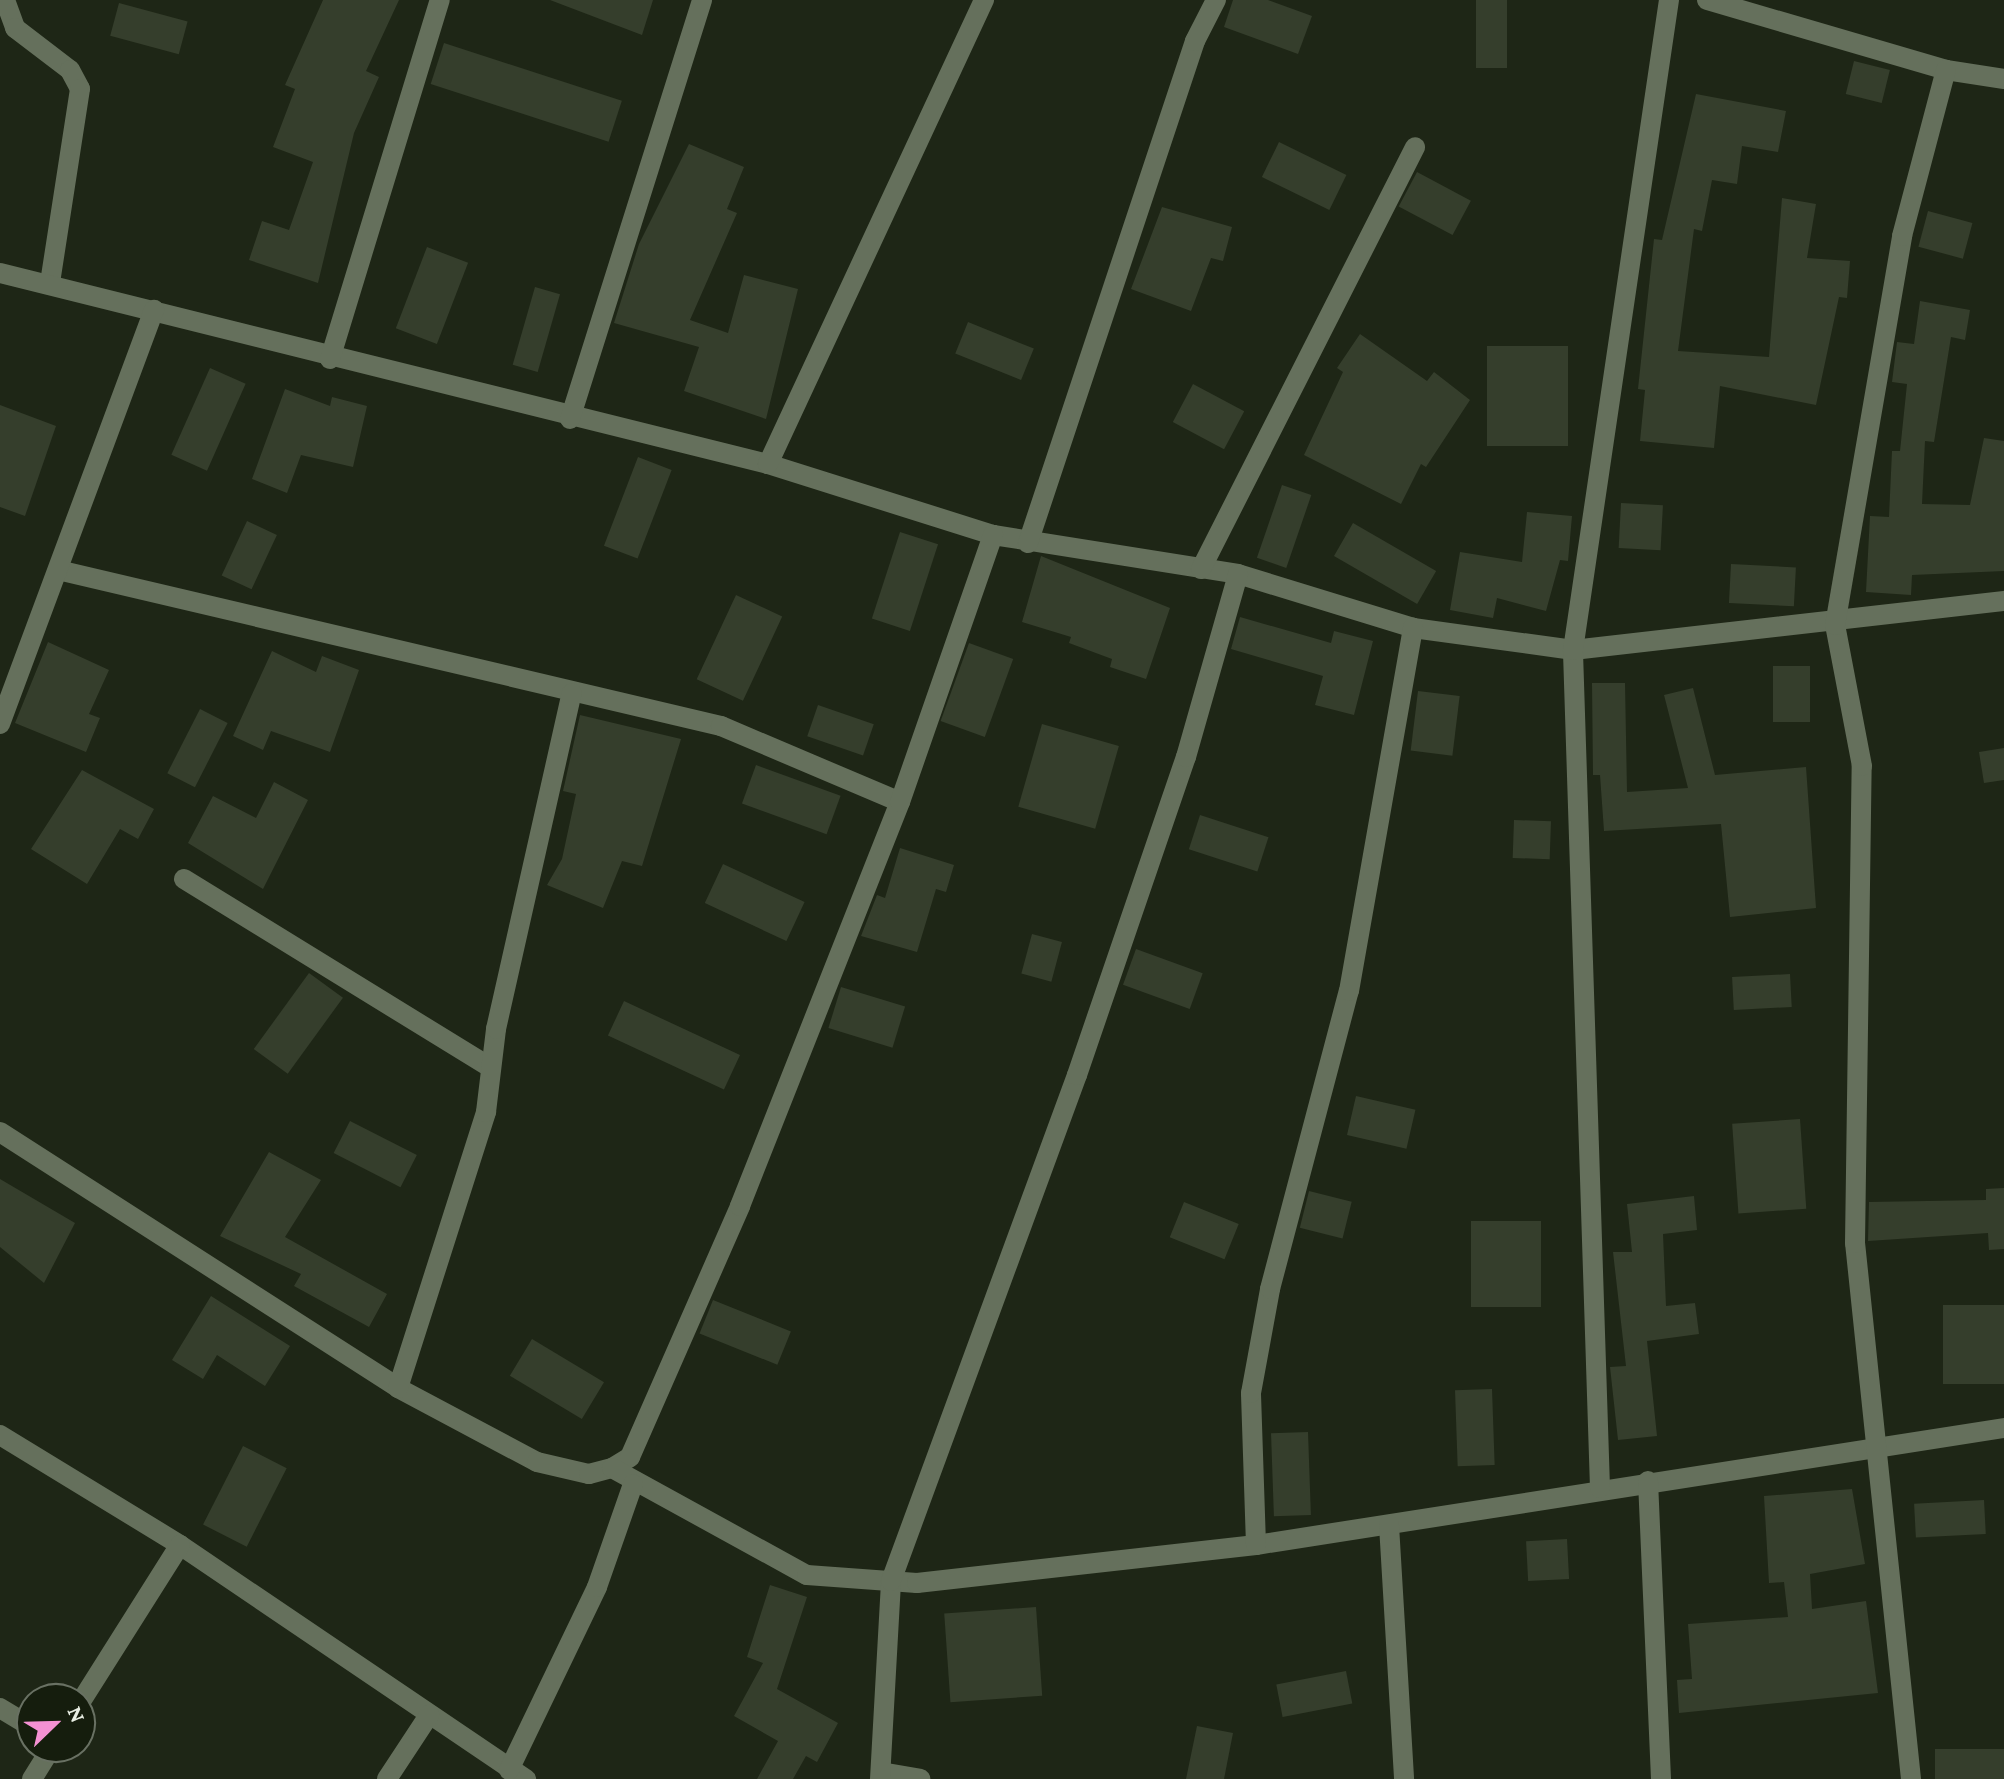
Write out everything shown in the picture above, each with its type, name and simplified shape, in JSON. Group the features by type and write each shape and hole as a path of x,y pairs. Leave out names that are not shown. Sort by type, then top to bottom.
{"street":[{"path":"5,0 15,28 70,70 80,89 50,282"},
{"path":"330,359 440,0"},
{"path":"570,419 702,0"},
{"path":"768,464 984,0"},
{"path":"1028,543 1195,41 1216,0"},
{"path":"1600,1488 1573,650 1669,0"},
{"path":"1707,0 1946,70 2004,79"},
{"path":"1911,1779 1879,1448 1855,1243 1862,766 1835,625 1902,236 1946,70"},
{"path":"1201,569 1415,147"},
{"path":"0,273 50,282 330,359 570,419 768,464 993,535 1238,574 1413,628 1573,650 1835,625 2004,601"},
{"path":"0,724 154,310"},
{"path":"0,1132 398,1388 537,1462 589,1474 612,1468 630,1457 740,1206 900,802 993,535"},
{"path":"58,570 721,726 900,802"},
{"path":"920,1779 880,1776 891,1581 1077,1075 1186,757 1238,574"},
{"path":"1256,1545 1251,1393 1270,1289 1349,991 1413,628"},
{"path":"398,1388 486,1112 489,1067 496,1029 572,693"},
{"path":"184,879 489,1067"},
{"path":"456,1044 496,1029"},
{"path":"612,1468 633,1484 807,1575 891,1581 1256,1545 1600,1488 2004,1428"},
{"path":"0,1435 180,1545 517,1774 597,1587 633,1484"},
{"path":"1648,1481 1661,1779"},
{"path":"1389,1525 1404,1779"},
{"path":"93,1683 180,1545"},
{"path":"387,1779 429,1715"}],"building":[{"path":"323,0 399,0 366,71 379,77 354,133 318,283 249,260 262,221 289,230 313,162 273,147 295,89 285,85"},
{"path":"550,0 653,0 642,35"},
{"path":"1233,0 1268,0 1312,16 1298,54 1224,27"},
{"path":"1476,0 1507,0 1507,68 1476,68"},
{"path":"119,3 188,21 179,54 110,36"},
{"path":"444,43 622,101 609,142 431,84"},
{"path":"1854,61 1890,70 1882,103 1846,94"},
{"path":"1696,94 1786,111 1778,152 1742,146 1737,184 1712,180 1702,231 1694,229 1678,351 1769,357 1782,198 1816,204 1807,258 1850,261 1847,298 1839,297 1816,405 1720,386 1714,448 1640,441 1645,390 1638,389 1654,239 1662,240"},
{"path":"1279,142 1346,175 1329,210 1262,177"},
{"path":"689,144 744,167 727,209 737,213 690,320 728,333 744,275 798,289 766,419 684,391 699,347 614,323 639,244"},
{"path":"1417,172 1471,201 1453,235 1399,206"},
{"path":"1162,207 1232,227 1223,261 1211,258 1191,311 1131,289"},
{"path":"1928,211 1972,223 1963,259 1918,247"},
{"path":"427,247 468,263 437,344 396,328"},
{"path":"535,287 560,294 538,372 513,365"},
{"path":"1920,301 1970,310 1965,340 1951,337 1934,442 1925,441 1922,504 1970,505 1984,438 2004,441 2004,571 1912,575 1911,595 1866,592 1870,516 1889,517 1892,451 1900,451 1907,384 1892,382 1897,342 1914,344"},
{"path":"968,322 1034,349 1021,380 955,354"},
{"path":"1360,334 1427,381 1434,372 1470,400 1426,467 1421,464 1401,504 1304,455 1343,372 1337,368"},
{"path":"1487,346 1568,346 1568,446 1487,446"},
{"path":"210,368 246,384 207,471 171,455"},
{"path":"1193,384 1244,411 1224,449 1173,422"},
{"path":"285,389 330,406 332,397 367,406 353,467 301,455 287,493 252,479"},
{"path":"0,405 56,426 25,516 0,507"},
{"path":"638,457 672,470 638,559 604,546"},
{"path":"1282,485 1311,495 1286,568 1257,558"},
{"path":"1621,503 1663,505 1661,550 1619,548"},
{"path":"1527,512 1572,516 1568,561 1560,560 1546,611 1497,598 1493,618 1450,610 1460,552 1522,562"},
{"path":"247,521 277,535 252,589 222,575"},
{"path":"1353,523 1436,571 1417,604 1334,556"},
{"path":"900,532 938,544 910,631 872,619"},
{"path":"1041,556 1170,608 1146,679 1110,667 1112,659 1069,643 1071,637 1022,622"},
{"path":"1731,564 1796,567 1794,606 1729,603"},
{"path":"736,595 782,617 743,701 697,679"},
{"path":"1240,617 1331,643 1334,631 1373,641 1354,715 1315,705 1323,676 1231,649"},
{"path":"48,642 109,670 89,714 100,718 86,752 15,723"},
{"path":"969,643 1013,659 985,737 941,721"},
{"path":"272,651 316,672 322,656 359,670 330,752 271,731 263,750 233,736"},
{"path":"1773,666 1810,666 1810,722 1773,722"},
{"path":"1592,683 1625,683 1627,792 1688,788 1664,695 1693,688 1715,775 1806,767 1816,908 1730,917 1721,824 1604,831 1600,775 1593,775"},
{"path":"1418,691 1460,696 1452,756 1411,751"},
{"path":"818,705 874,724 863,755 807,736"},
{"path":"200,709 228,723 195,787 167,773"},
{"path":"580,715 681,739 642,866 622,861 603,908 547,885 562,859 576,794 563,791"},
{"path":"1042,724 1119,746 1095,829 1018,807"},
{"path":"2004,748 2004,780 1984,783 1979,752"},
{"path":"756,765 841,796 827,834 742,804"},
{"path":"82,770 154,809 138,839 120,829 87,884 31,849"},
{"path":"274,782 308,800 263,889 188,843 213,796 256,818"},
{"path":"1200,815 1268,837 1257,871 1189,849"},
{"path":"1514,820 1551,821 1550,859 1513,858"},
{"path":"900,848 954,865 946,892 936,889 917,952 861,936 877,895 885,898"},
{"path":"723,864 805,902 786,941 705,903"},
{"path":"1032,934 1062,942 1051,982 1021,974"},
{"path":"1136,949 1203,973 1190,1009 1123,985"},
{"path":"309,973 343,998 288,1074 254,1049"},
{"path":"1790,974 1792,1007 1734,1010 1732,977"},
{"path":"841,987 905,1007 893,1048 828,1028"},
{"path":"624,1001 740,1055 724,1090 608,1035"},
{"path":"1356,1096 1415,1110 1406,1149 1347,1135"},
{"path":"1800,1119 1806,1209 1738,1214 1732,1124"},
{"path":"350,1121 417,1155 400,1187 334,1153"},
{"path":"269,1152 321,1180 285,1237 387,1294 369,1327 294,1286 301,1274 220,1236"},
{"path":"0,1179 75,1223 44,1283 0,1247"},
{"path":"2004,1188 2004,1249 1989,1250 1988,1233 1868,1241 1869,1202 1986,1200 1986,1189"},
{"path":"1309,1191 1352,1202 1342,1239 1300,1228"},
{"path":"1694,1196 1697,1230 1663,1234 1666,1306 1695,1303 1699,1334 1647,1341 1657,1436 1618,1440 1610,1367 1626,1366 1613,1252 1632,1252 1627,1204"},
{"path":"1184,1202 1239,1224 1224,1259 1170,1237"},
{"path":"1471,1221 1541,1221 1541,1307 1471,1307"},
{"path":"211,1296 290,1346 265,1386 217,1355 203,1379 172,1360"},
{"path":"713,1300 791,1331 777,1365 700,1333"},
{"path":"1943,1305 2004,1305 2004,1384 1943,1384"},
{"path":"532,1339 604,1382 582,1419 510,1376"},
{"path":"1492,1389 1495,1465 1458,1466 1455,1390"},
{"path":"1308,1432 1311,1515 1274,1516 1271,1433"},
{"path":"243,1446 287,1468 247,1547 203,1524"},
{"path":"1852,1489 1865,1564 1810,1574 1812,1609 1866,1601 1878,1693 1679,1713 1677,1680 1692,1679 1688,1624 1788,1617 1784,1582 1769,1583 1764,1496"},
{"path":"1984,1500 1986,1534 1916,1538 1914,1504"},
{"path":"1567,1539 1569,1579 1528,1581 1526,1541"},
{"path":"770,1585 807,1597 777,1689 838,1723 817,1762 806,1756 793,1779 757,1779 778,1741 734,1716 763,1663 747,1657"},
{"path":"1036,1607 1042,1696 950,1702 944,1613"},
{"path":"1346,1671 1352,1703 1283,1717 1276,1685"},
{"path":"1197,1726 1233,1733 1224,1779 1186,1779"},
{"path":"1935,1749 2004,1749 2004,1779 1935,1779"}]}
